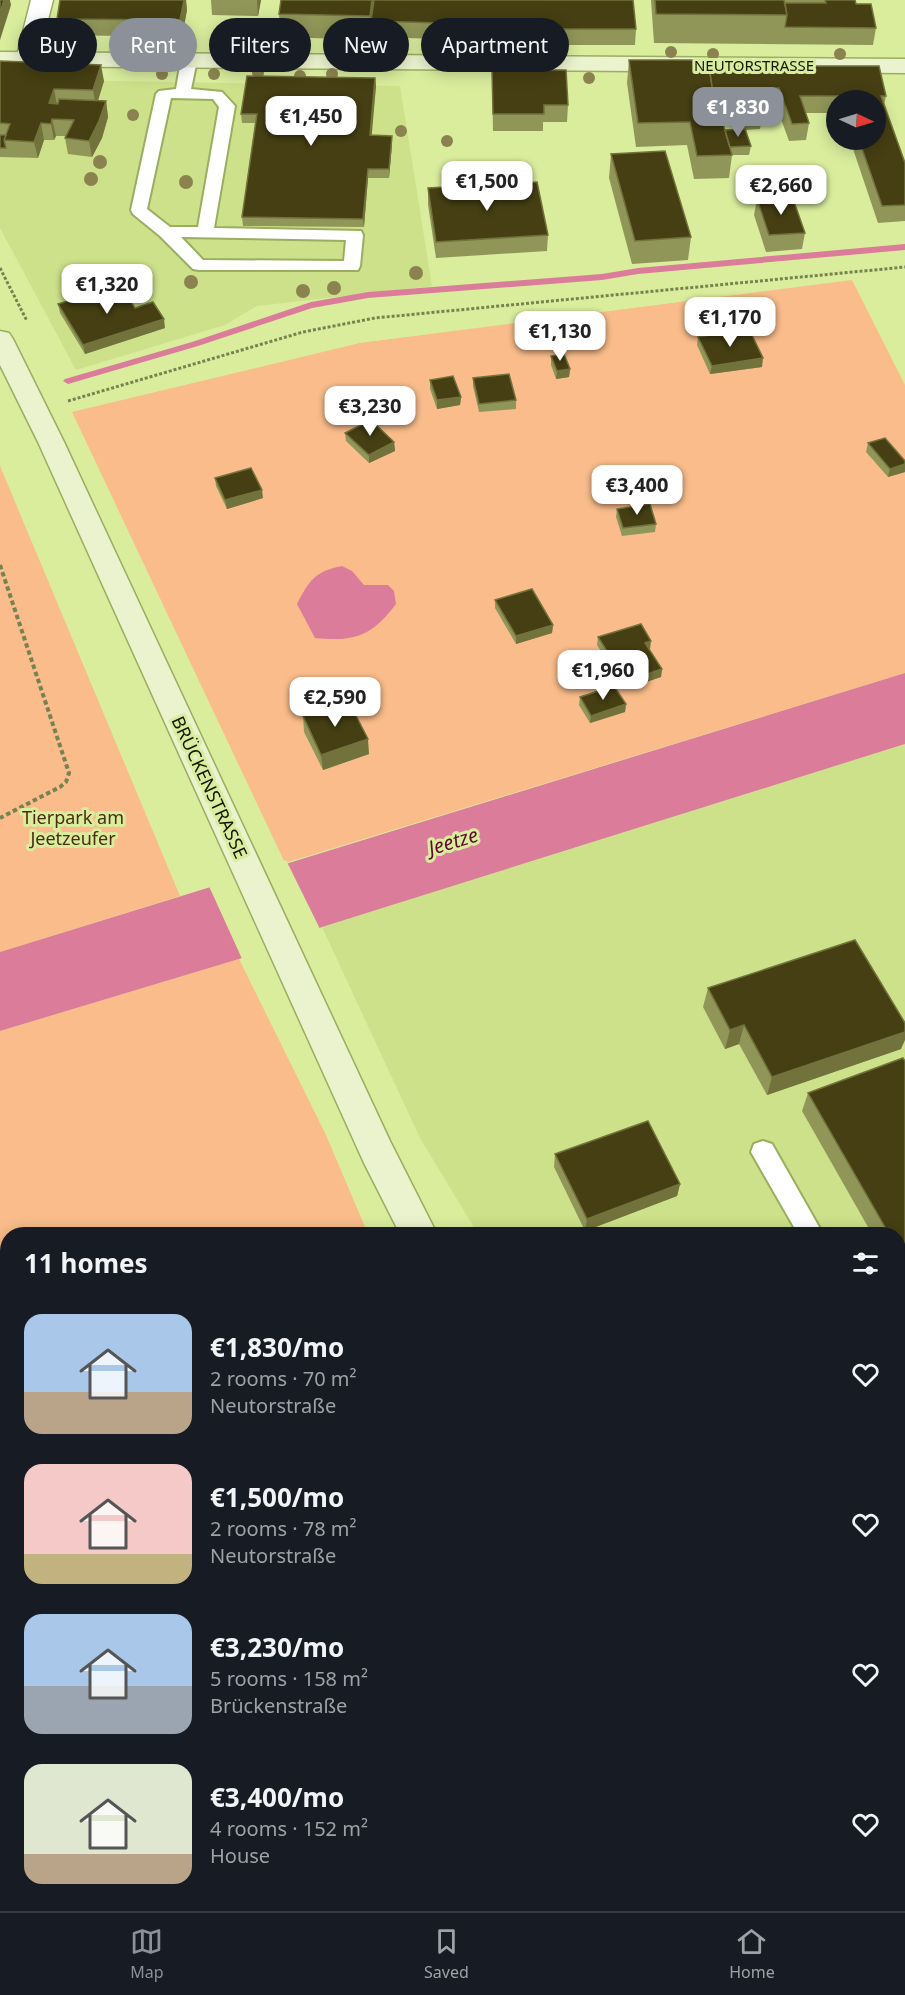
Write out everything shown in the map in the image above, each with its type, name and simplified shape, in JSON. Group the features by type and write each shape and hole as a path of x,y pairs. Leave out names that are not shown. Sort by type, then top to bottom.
{"main road":[{"name":"NEUTORSTRASSE","path":"0,59 18,59"},
{"name":"NEUTORSTRASSE","path":"197,60 905,66"},
{"name":"BRÜCKENSTRASSE","path":"0,339 36,410 377,1152 415,1227"}],"street":[{"path":"37,18 42,0"}],"lane":[{"path":"183,93 187,72"},
{"path":"166,232 355,236 352,266 199,265 166,232 139,210 164,94 217,95 227,106 205,232"},
{"path":"763,1152 807,1227"}],"path":[{"path":"36,410 303,332 375,318 905,267"},
{"path":"0,565 69,773 66,782 60,787 0,819"}],"shaded area":[{"path":"0,79 400,86 432,286 257,306 225,325 76,370 0,228"},
{"path":"905,744 905,1227 474,1227 420,1138 322,927"}],"green space":[{"path":"852,280 905,385 905,673 285,863 72,412 360,343"},
{"name":"Tierpark am Jeetzeufer","path":"0,466 180,896 0,952"},
{"path":"239,959 326,1135 365,1227 0,1227 0,1031"}],"water":[{"path":"342,566 352,571 364,585 388,585 394,591 396,604 379,623 362,635 341,639 315,638 297,604 314,578 325,571"},
{"name":"Jeetze","path":"905,673 905,744 322,927 239,959 0,1031 0,952"}],"pier":[{"path":"286,860 321,931 243,961 208,884"}],"building":[{"path":"0,0 4,0 0,13"},
{"path":"60,0 184,0 180,18 57,18"},
{"path":"281,0 372,0 370,16 279,14"},
{"path":"374,0 633,0 636,29 569,29 569,18 421,18 421,22 409,22 409,18 371,18"},
{"path":"655,0 784,0 787,15 656,14"},
{"path":"825,0 855,0 856,4 871,4 876,28 785,27 787,15 785,3 826,3"},
{"path":"629,60 708,60 712,86 732,155 697,156 690,122 638,123"},
{"path":"0,61 18,62 18,72 97,72 97,65 101,65 93,90 54,89 49,103 58,104 59,99 106,101 89,141 65,138 74,120 52,119 51,124 41,123 34,142 4,140 10,124 0,123"},
{"path":"709,66 879,66 885,90 826,90 826,96 800,96 809,123 792,124 779,88 755,88 763,112 742,114 736,93 714,93"},
{"path":"492,72 566,72 568,105 544,105 544,114 493,114"},
{"path":"247,76 375,78 370,135 392,136 389,169 368,169 363,219 242,217 257,114 241,114"},
{"path":"886,110 905,163 905,205 882,206 862,150 886,150"},
{"path":"745,129 751,146 730,147 725,130"},
{"path":"0,135 6,135 4,140 6,148 0,148"},
{"path":"665,151 691,237 635,241 611,154"},
{"path":"537,182 548,235 436,242 428,188"},
{"path":"792,196 805,233 769,235 757,199"},
{"path":"120,285 135,308 153,302 164,319 83,345 58,304"},
{"path":"749,329 763,358 712,366 698,337"},
{"path":"564,354 570,369 557,371 551,356"},
{"path":"509,374 516,400 479,404 473,378"},
{"path":"453,376 461,397 437,400 430,380"},
{"path":"371,420 394,442 369,455 345,433"},
{"path":"885,438 905,461 905,464 890,469 868,443"},
{"path":"251,468 262,490 225,500 215,478"},
{"path":"650,504 656,524 623,528 617,509"},
{"path":"532,589 553,625 516,636 495,600"},
{"path":"641,624 651,641 645,643 662,669 626,681 598,637"},
{"path":"614,686 626,704 591,716 580,697"},
{"path":"349,702 368,739 321,755 303,716"},
{"path":"855,940 905,1023 905,1032 772,1077 744,1025 730,1030 708,988"},
{"path":"903,1058 905,1061 905,1227 885,1227 808,1093"},
{"path":"648,1121 680,1184 587,1219 555,1154"}],"waterway":[{"path":"68,381 195,344 311,305 368,295 602,277 638,271 905,247"}]}
